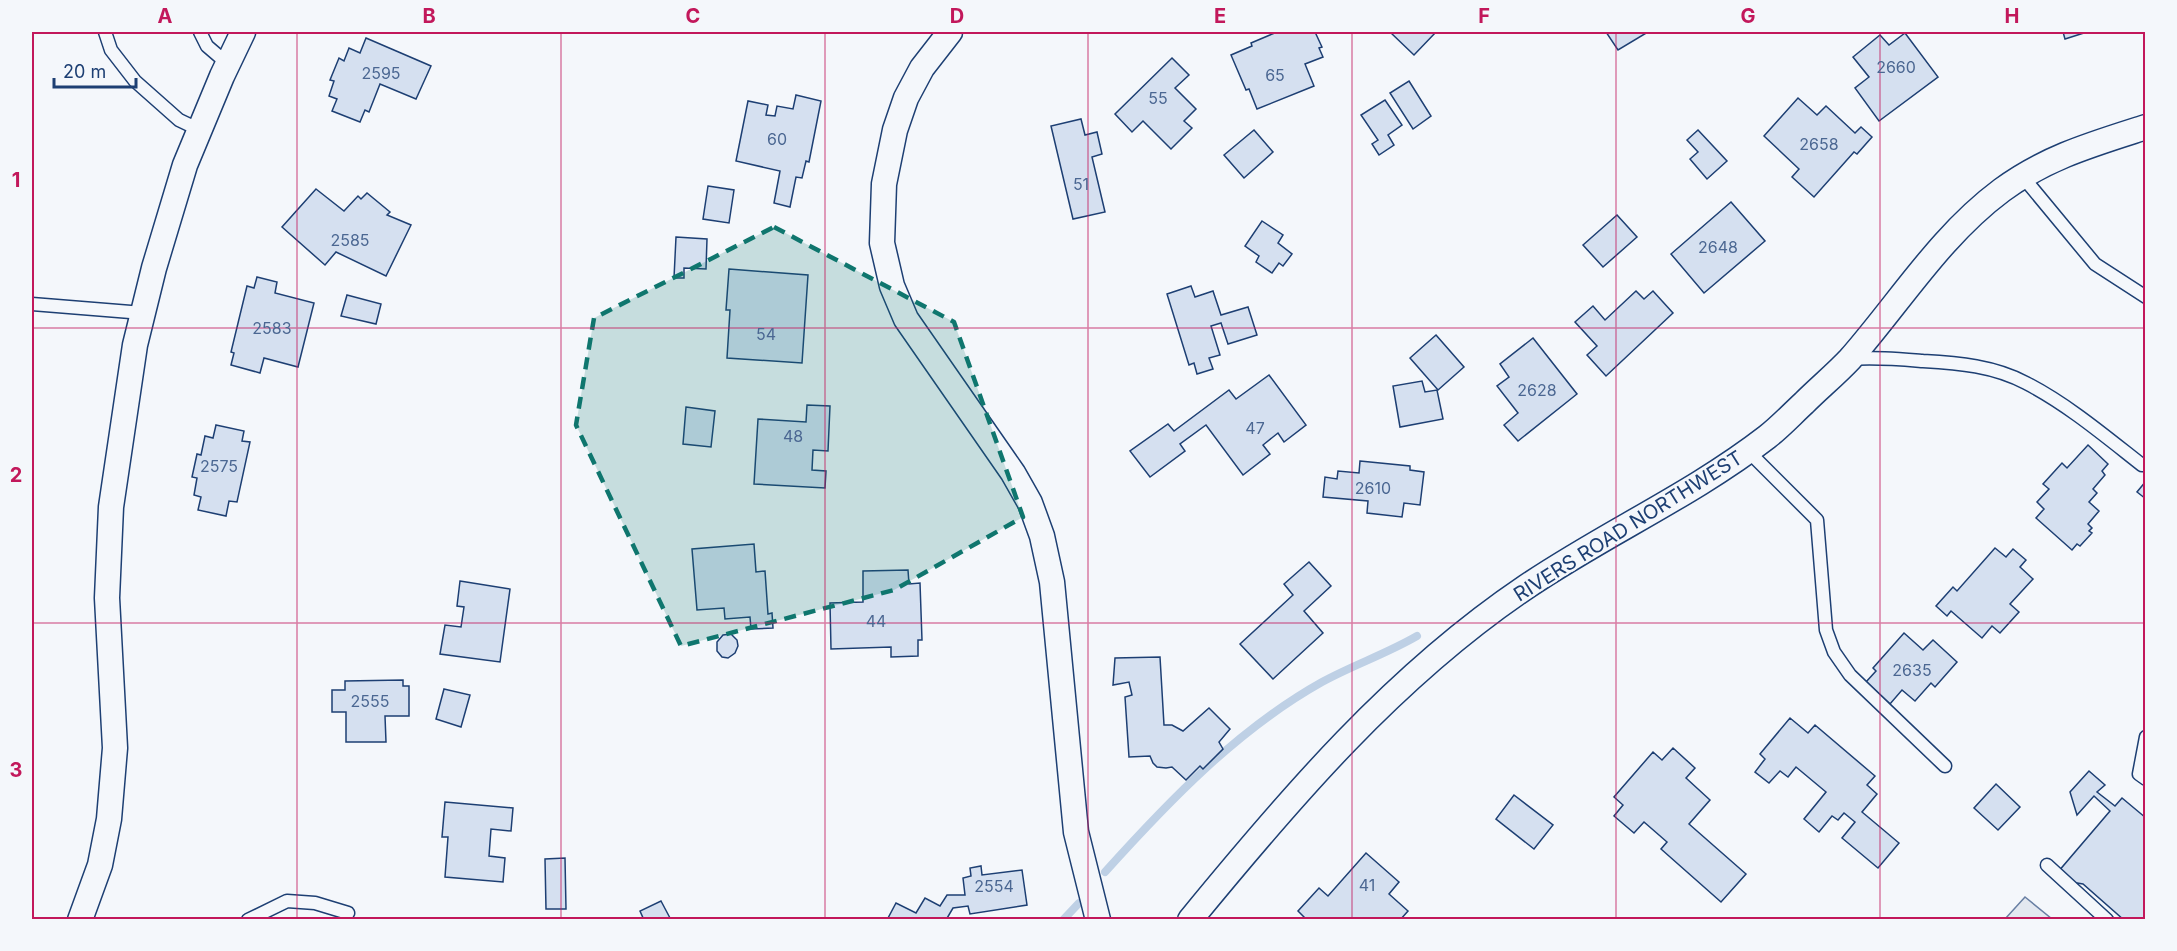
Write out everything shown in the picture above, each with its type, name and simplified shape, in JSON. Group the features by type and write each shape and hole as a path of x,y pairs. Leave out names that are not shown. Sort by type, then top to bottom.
{"street":[{"path":"80,920 100,865 110,819 115,748 107,598 111,507 135,345 154,268 185,165 243,32"},
{"path":"950,32 922,68 906,98 895,130 884,184 882,243 892,286 906,319 1013,473 1030,503 1042,536 1052,582 1076,832 1098,920"},
{"name":"RIVERS ROAD NORTHWEST","path":"1190,920 1255,840 1350,736 1459,636 1525,587 1584,550 1709,479 1770,435 1849,359 1921,269 2001,191 2076,149 2145,127"}],"lane":[{"path":"105,32 111,50 135,81 179,120 200,130"},
{"path":"200,32 207,46 228,64"},
{"path":"2023,177 2096,264 2145,297"},
{"path":"32,304 143,313"},
{"path":"1849,359 1881,357 1965,363 1992,370 2025,382 2079,418 2142,465"},
{"path":"1748,451 1817,520 1826,630 1834,652 1850,675 1945,766"},
{"path":"2145,737 2139,774 2145,779"},
{"path":"2047,865 2107,920"},
{"path":"248,920 287,901 315,903 348,913"}],"highlighted area":[{"path":"774,227 954,322 1023,517 894,590 681,646 576,425 594,318"}],"shaded area":[{"path":"2025,897 2052,919 2005,919"}],"building":[{"path":"1277,32 1315,32 1322,47 1319,48 1323,57 1305,64 1314,86 1257,109 1231,55"},
{"path":"1390,32 1436,32 1414,55"},
{"path":"1606,32 1648,32 1618,50"},
{"path":"2063,32 2087,32 2065,39"},
{"path":"1905,33 1938,77 1879,121 1855,88 1869,77 1853,57 1880,35 1889,45"},
{"path":"366,38 431,66 416,99 380,84 369,112 365,110 360,122 332,111 337,99 329,96 334,81 330,80 339,58 344,61 349,48 360,53"},
{"path":"1172,58 1189,75 1175,88 1196,109 1184,121 1192,128 1171,149 1143,121 1132,132 1115,114"},
{"path":"1409,81 1431,116 1413,129 1390,93"},
{"path":"796,95 821,101 809,162 806,161 802,178 796,177 790,207 774,203 780,171 736,161 748,101 768,105 766,115 775,116 777,106 793,109"},
{"path":"1798,98 1817,115 1826,106 1855,133 1861,127 1872,137 1857,154 1854,152 1814,197 1792,177 1799,169 1764,136"},
{"path":"1385,100 1402,125 1388,135 1394,145 1379,155 1372,144 1378,140 1361,115"},
{"path":"1081,119 1085,135 1097,132 1102,154 1092,157 1105,212 1073,219 1051,126"},
{"path":"1254,130 1273,152 1244,178 1224,155"},
{"path":"1698,130 1727,161 1707,179 1690,159 1698,152 1687,140"},
{"path":"708,186 734,190 729,223 703,219"},
{"path":"316,189 344,211 358,196 361,199 367,193 390,212 387,215 411,225 386,276 336,252 325,265 282,227"},
{"path":"1731,202 1765,241 1704,293 1671,254"},
{"path":"1617,215 1637,237 1603,267 1583,245"},
{"path":"1262,221 1283,235 1278,243 1292,254 1283,266 1279,263 1272,273 1256,262 1259,256 1245,246"},
{"path":"676,237 707,239 706,269 684,268 684,278 674,278"},
{"path":"729,269 808,275 802,363 727,358 730,310 726,310"},
{"path":"257,277 277,282 275,293 314,303 298,367 264,358 260,373 231,365 234,353 231,352 247,286 254,288"},
{"path":"1191,286 1195,297 1213,291 1221,315 1248,307 1257,335 1228,344 1221,323 1211,326 1220,355 1209,358 1213,369 1197,374 1194,363 1189,365 1167,294"},
{"path":"1636,291 1644,299 1653,291 1673,313 1606,376 1587,355 1597,346 1575,322 1593,306 1605,320"},
{"path":"347,295 381,304 376,324 341,316"},
{"path":"1436,335 1464,367 1438,390 1410,358"},
{"path":"1533,338 1577,394 1518,441 1504,425 1518,413 1497,386 1509,377 1500,364"},
{"path":"1269,375 1306,425 1284,442 1278,433 1263,445 1270,454 1243,475 1206,425 1180,444 1185,451 1150,477 1130,451 1168,424 1174,431 1229,390 1236,399"},
{"path":"1422,381 1425,392 1437,390 1443,419 1400,427 1393,386"},
{"path":"807,405 830,406 828,451 813,450 812,470 826,471 825,488 754,484 758,419 806,422"},
{"path":"686,407 715,411 711,447 683,444"},
{"path":"216,425 244,431 242,441 250,442 237,502 229,501 226,516 198,510 201,497 194,495 197,478 192,477 197,454 201,455 205,436 213,438"},
{"path":"2088,445 2108,464 2102,471 2105,475 2093,489 2097,493 2089,502 2099,511 2088,524 2092,528 2089,531 2092,533 2080,546 2077,544 2072,550 2036,518 2044,509 2037,502 2049,489 2043,484 2062,463 2067,468"},
{"path":"1360,461 1410,466 1410,470 1424,472 1420,505 1404,503 1402,517 1367,513 1368,501 1323,497 1325,477 1337,479 1338,471 1359,473"},
{"path":"2146,481 2146,499 2137,492"},
{"path":"754,544 756,572 765,571 768,614 772,613 773,628 751,629 750,617 725,619 724,608 697,610 692,549"},
{"path":"1995,548 2006,557 2013,549 2026,560 2020,567 2033,579 2010,604 2019,612 2000,633 1992,626 1982,638 1951,611 1947,616 1936,606 1953,587 1957,591"},
{"path":"1309,562 1331,586 1304,611 1323,633 1273,679 1240,644 1293,595 1284,584"},
{"path":"908,570 909,584 920,583 922,640 918,640 918,656 891,657 891,647 831,649 830,603 863,602 863,571"},
{"path":"460,581 510,589 500,662 440,654 445,625 461,627 464,607 457,606"},
{"path":"1904,633 1923,650 1933,640 1957,662 1935,687 1931,683 1915,701 1902,690 1890,704 1866,682 1876,671 1873,668"},
{"path":"731,634 737,640 738,646 735,653 728,658 722,657 717,651 717,642 723,635"},
{"path":"1160,657 1164,725 1172,725 1183,731 1209,708 1230,729 1219,742 1223,749 1203,769 1200,766 1186,780 1172,767 1157,767 1150,756 1129,757 1125,697 1132,695 1129,682 1113,685 1115,658"},
{"path":"403,680 403,686 409,686 409,716 385,716 386,742 346,742 346,712 332,712 332,690 345,690 345,681"},
{"path":"444,689 470,695 461,727 436,719"},
{"path":"1790,718 1808,733 1815,725 1875,776 1867,785 1877,794 1862,812 1899,843 1878,868 1842,838 1855,822 1844,813 1838,820 1832,816 1819,832 1804,819 1826,792 1796,767 1788,777 1780,771 1769,783 1755,772 1765,759 1760,754"},
{"path":"1673,748 1695,768 1686,778 1710,800 1689,824 1746,874 1721,902 1661,849 1667,842 1644,822 1634,833 1614,816 1623,805 1614,797 1653,752 1662,760"},
{"path":"2089,771 2105,785 2097,792 2115,806 2122,798 2146,818 2146,920 2124,920 2083,884 2071,882 2058,872 2110,811 2094,796 2077,815 2070,792"},
{"path":"1996,784 2020,807 1998,830 1974,808"},
{"path":"1514,795 1553,825 1534,849 1496,819"},
{"path":"445,802 513,808 511,831 491,829 489,856 505,858 503,882 445,877 448,837 442,837"},
{"path":"1366,853 1399,882 1389,894 1408,911 1400,920 1307,920 1298,911 1319,888 1328,896"},
{"path":"565,858 566,909 546,909 545,859"},
{"path":"981,866 982,875 1022,870 1027,905 970,914 968,906 953,908 946,920 887,920 896,903 916,913 925,898 940,906 947,895 965,895 963,878 971,876 970,868"},
{"path":"661,901 670,918 644,920 640,911"}],"waterway":[{"path":"1105,872 1206,768 1262,722 1322,682 1417,636"},
{"path":"1063,920 1079,903"}]}
